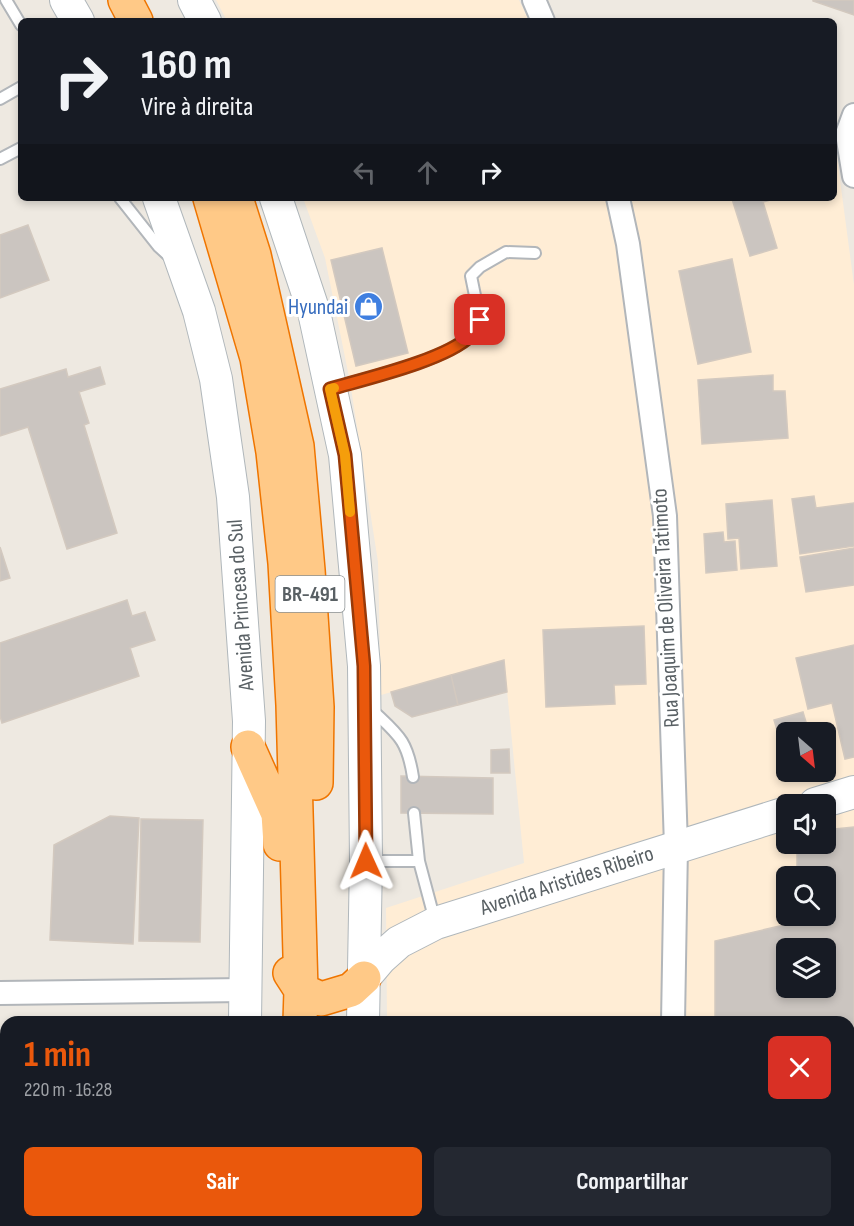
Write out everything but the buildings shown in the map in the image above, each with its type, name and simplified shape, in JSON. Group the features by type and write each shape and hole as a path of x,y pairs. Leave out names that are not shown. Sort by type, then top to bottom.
{"highway":[{"path":"125,0 134,18"},
{"path":"148,0 157,18"},
{"name":"BR-491","path":"211,201 257,358 274,463 285,563 311,1008"},
{"name":"BR-491","path":"237,201 254,255 297,446 317,707 311,1008"},
{"path":"248,747 278,814 285,955 290,972 311,1008 351,990 364,978"}],"main road":[{"path":"66,0 76,18"},
{"path":"194,0 203,18"},
{"name":"Avenida Princesa do Sul","path":"160,201 199,311 216,379 233,497 249,722 245,1016"},
{"path":"277,201 314,312 345,455 364,666 366,861 363,1016"},
{"path":"836,798 854,792"},
{"name":"Avenida Aristides Ribeiro","path":"364,978 399,942 436,922 776,816"}],"street":[{"path":"534,0 542,18"},
{"path":"854,115 847,134 854,176"},
{"name":"Rua Joaquim de Oliveira Tatimoto","path":"619,201 628,244 665,516 676,846 673,1016"},
{"path":"0,993 245,990"}],"lane":[{"path":"6,0 18,20"},
{"path":"0,99 18,89"},
{"path":"0,159 18,150"},
{"path":"122,201 158,246 185,270"},
{"path":"330,389 436,355 470,336 480,320 471,276 480,267 506,252 535,253"},
{"path":"364,701 401,738 409,754 413,777"},
{"path":"414,813 419,861 436,922"},
{"path":"366,861 419,861"}],"shaded area":[{"path":"216,0 519,0 528,18 225,18"},
{"path":"837,158 854,285 854,1016 387,1016 386,908 524,863 504,660 381,695 378,562 350,382 325,258 304,201 837,201"}],"slow traffic":[{"path":"334,388 330,389 345,455 350,512"}],"place":[{"name":"Hyundai","path":"369,307"}],"route":[{"path":"366,861 364,666 345,455 330,389 398,369 446,351 470,336 480,320"}]}
